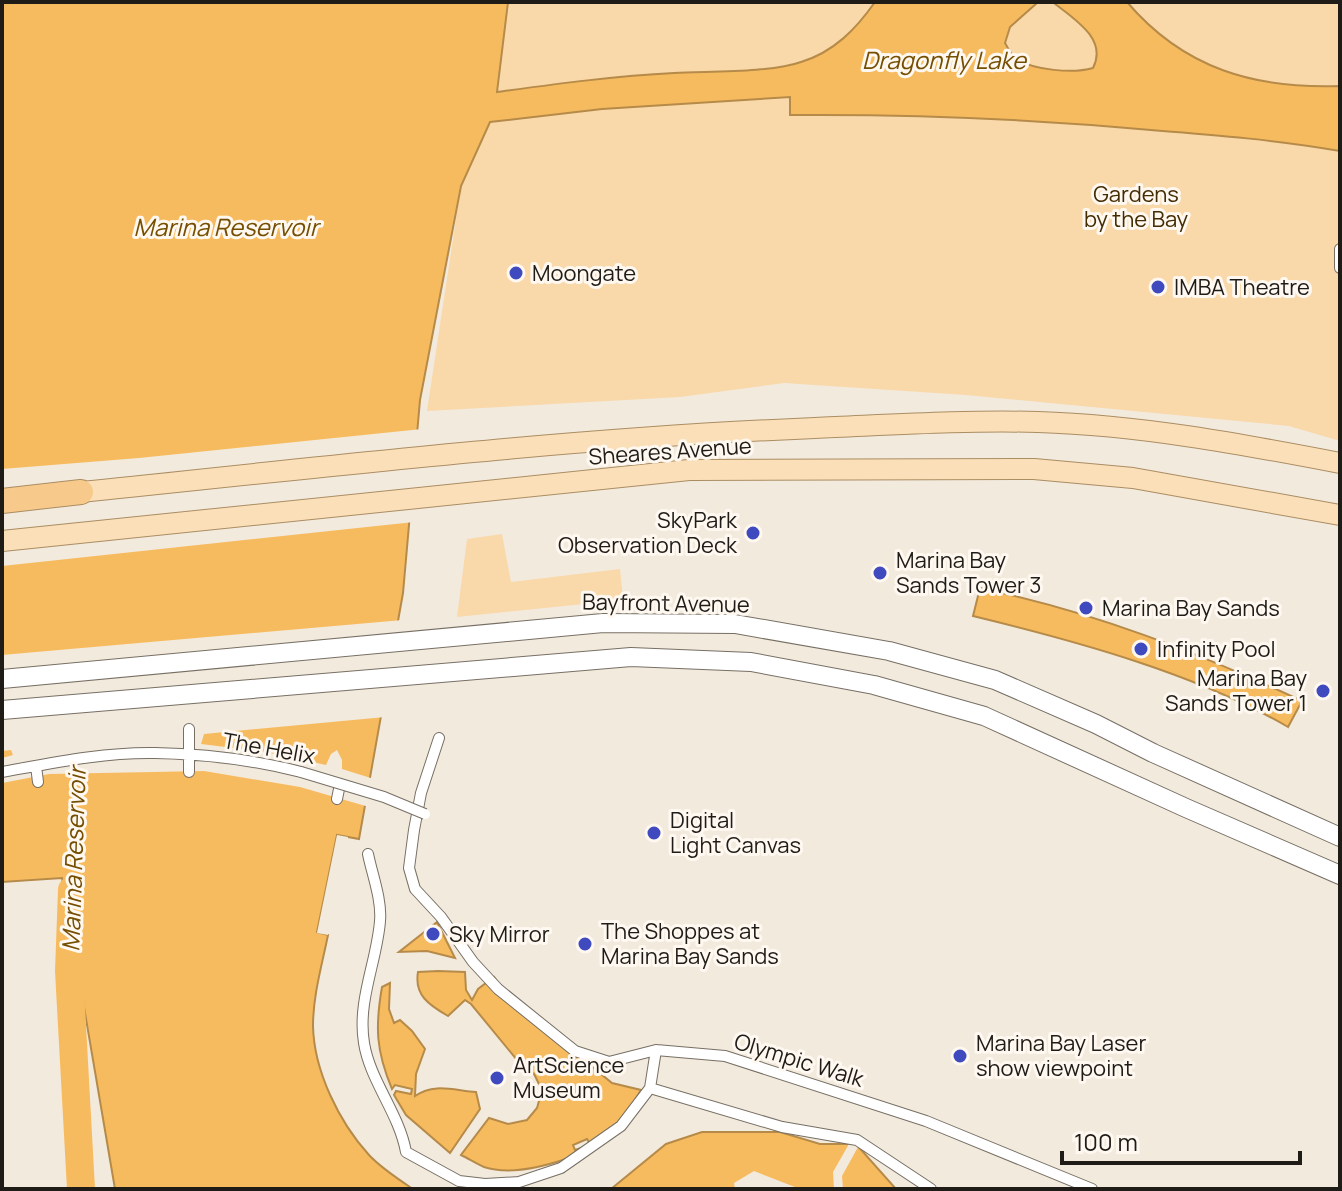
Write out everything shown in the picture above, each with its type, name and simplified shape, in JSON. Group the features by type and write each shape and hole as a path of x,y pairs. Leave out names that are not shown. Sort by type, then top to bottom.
{"highway":[{"path":"2,501 81,492"}],"main road":[{"name":"Sheares Avenue","path":"81,492 685,433 894,425 1038,422 1183,437 1340,463"},
{"name":"Sheares Avenue","path":"2,541 689,470 1034,469 1133,478 1340,515"},
{"name":"Bayfront Avenue","path":"2,679 603,623 735,624 875,648 995,680 1340,837"},
{"path":"2,710 631,657 751,662 859,682 984,716 1340,875"}],"street":[{"path":"1340,249 1340,268"},
{"name":"The Helix","path":"189,729 189,772"},
{"name":"Olympic Walk","path":"439,738 421,793 409,868 415,889 498,989 575,1051 609,1062 656,1050 725,1056 926,1121 1092,1189"},
{"name":"The Helix","path":"2,772 76,759 154,753 225,759 298,771 384,797 425,814"},
{"path":"36,766 38,782"},
{"name":"The Helix","path":"337,799 340,784"},
{"path":"368,854 381,918 363,1010 364,1043 377,1081 403,1134 406,1152 459,1181 485,1184 519,1182 561,1168 621,1126 650,1088 656,1050"},
{"path":"650,1088 782,1127 857,1140 931,1189"}],"green space":[{"name":"Gardens by the Bay","path":"508,2 1340,2 1340,441 1289,426 966,395 784,383 680,397 427,411 461,186 490,122 497,92"},
{"path":"502,534 511,582 620,569 623,600 457,617 467,539"}],"water":[{"name":"Marina Reservoir","path":"2,2 508,2 497,92 629,76 788,66 813,58 834,46 875,2 1127,2 1172,44 1223,70 1279,84 1340,86 1340,151 1246,138 1061,123 926,116 790,115 790,97 602,109 490,122 461,186 420,400 403,593 359,839 337,835 317,932 328,935 313,1014 314,1043 323,1078 338,1112 358,1142 379,1164 413,1189 115,1189 62,878 2,882","holes":["1037,3 1054,3 1093,39 1096,48 1093,68 1064,71 1024,63 1016,59 1005,43 1010,27"]},
{"name":"Infinity Pool","path":"980,588 1064,609 1144,635 1302,701 1288,727 1253,708 1176,675 1053,636 973,616"},
{"path":"437,922 455,958 427,951 399,952"},
{"path":"418,972 465,972 466,990 472,1000 478,989 494,977 513,1002 612,1083 641,1090 624,1118 592,1147 587,1139 573,1145 575,1150 584,1147 586,1151 536,1167 496,1170 461,1155 489,1118 508,1124 527,1120 537,1108 542,1090 534,1074 517,1060 471,1004 465,1000 448,1016 424,998 418,987"},
{"path":"390,983 389,1009 394,1023 400,1020 425,1049 416,1074 415,1096 436,1088 476,1092 480,1109 450,1153 406,1115 394,1095 396,1091 411,1094 412,1089 395,1085 392,1089 380,1051 378,1014 382,987"},
{"path":"702,1132 780,1132 820,1144 856,1144 896,1189 611,1189 666,1144"}],"pier":[{"path":"422,429 414,522 2,566 2,469"},
{"path":"403,620 385,717 204,734 201,744 266,752 326,765 331,754 337,750 342,769 374,779 369,807 300,787 204,771 49,774 2,783 2,758 13,755 11,750 2,751 2,655"},
{"path":"337,835 348,837 347,841 340,840 322,929 329,931 328,935 317,933"},
{"path":"849,1144 858,1147 842,1176 843,1189 834,1189 833,1172"},
{"path":"754,1171 800,1189 735,1189 734,1183"}],"waterway":[{"name":"Marina Reservoir","path":"72,890 69,971 81,1189"}],"place":[{"name":"Moongate","path":"516,273"},
{"name":"IMBA Theatre","path":"1158,287"},
{"name":"SkyPark Observation Deck","path":"753,533"},
{"name":"Marina Bay Sands Tower 3","path":"880,573"},
{"name":"Marina Bay Sands","path":"1086,608"},
{"name":"Infinity Pool","path":"1141,649"},
{"name":"Marina Bay Sands Tower 1","path":"1323,691"},
{"name":"Digital Light Canvas","path":"654,833"},
{"name":"Sky Mirror","path":"433,934"},
{"name":"The Shoppes at Marina Bay Sands","path":"585,944"},
{"name":"Marina Bay Laser show viewpoint","path":"960,1056"},
{"name":"ArtScience Museum","path":"497,1078"}],"water label":[{"name":"Dragonfly Lake","path":"944,59"}]}
